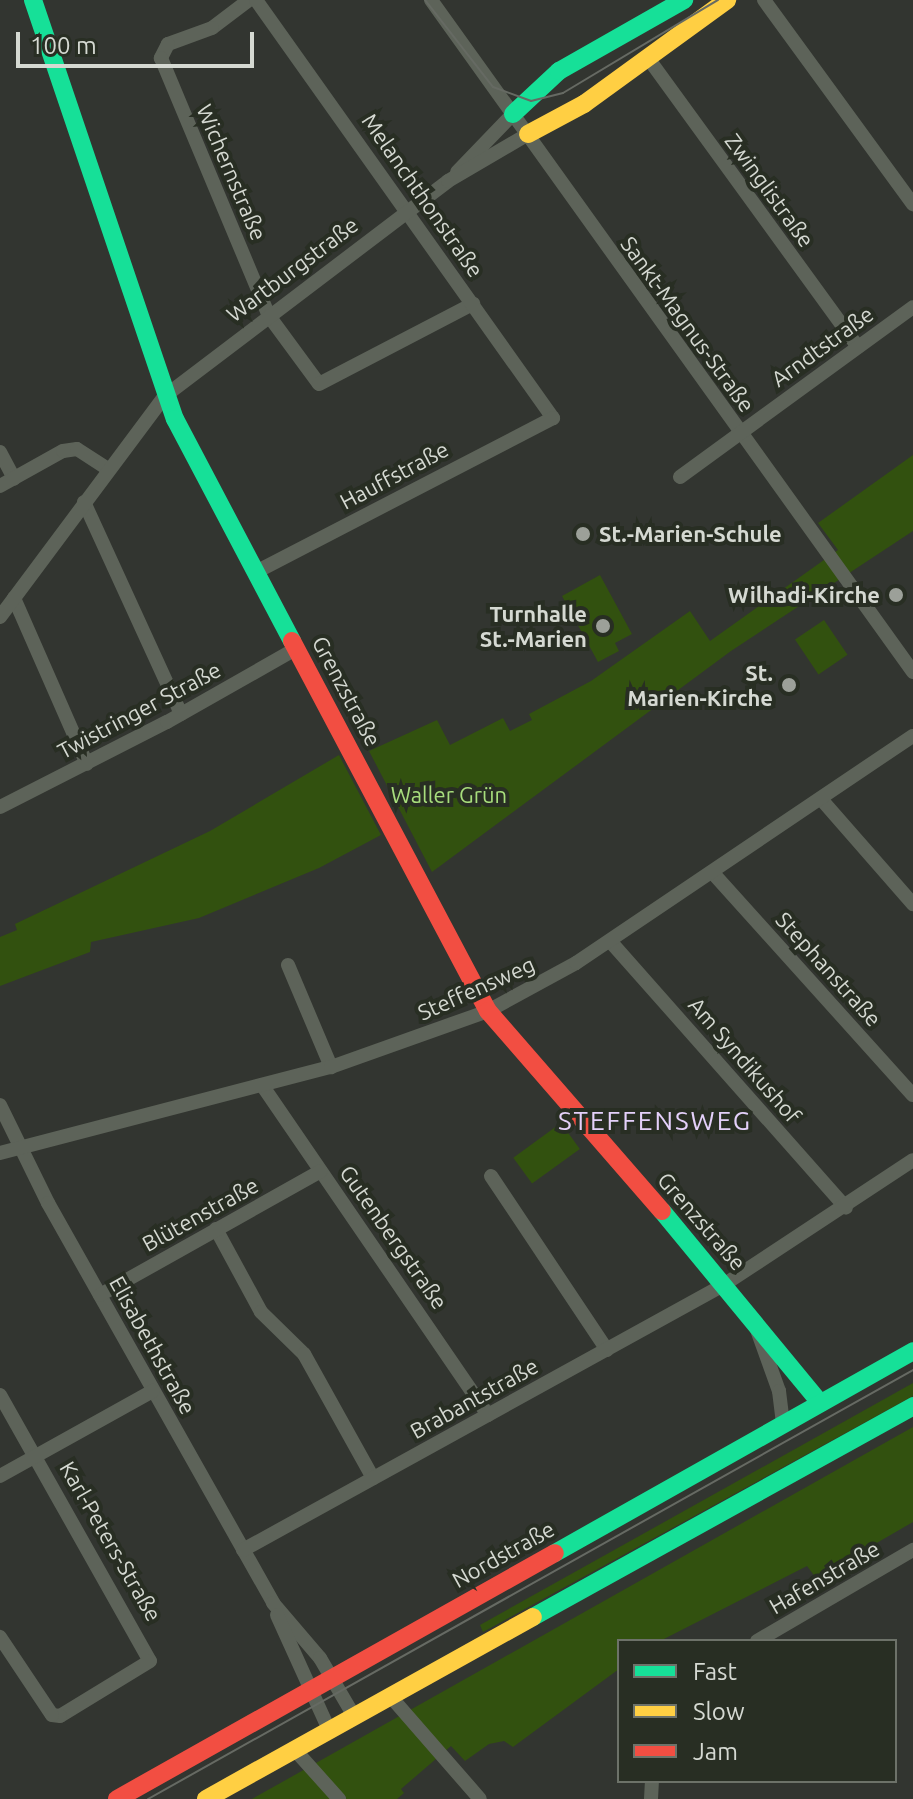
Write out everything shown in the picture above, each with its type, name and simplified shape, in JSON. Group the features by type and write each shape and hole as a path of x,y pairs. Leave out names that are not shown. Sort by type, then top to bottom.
{"street":[{"name":"Grenzstraße","path":"33,0 165,396 488,1011 725,1284 820,1403"},
{"name":"Wichernstraße","path":"249,0 212,28 168,44 161,58 269,316 319,384 473,304"},
{"name":"Melanchthonstraße","path":"256,0 553,418"},
{"name":"Sankt-Magnus-Straße","path":"431,0 913,672"},
{"name":"Wartburgstraße","path":"0,617 165,396 448,181 648,58 727,0"},
{"path":"764,0 913,204"},
{"name":"Wartburgstraße","path":"448,181 559,71 681,1"},
{"name":"Zwinglistraße","path":"648,58 858,347"},
{"name":"Arndtstraße","path":"680,477 913,307"},
{"name":"Hauffstraße","path":"256,572 553,418"},
{"path":"0,452 7,482 63,451 77,449 109,470"},
{"path":"84,502 181,714"},
{"path":"14,598 87,764"},
{"name":"Twistringer Straße","path":"0,807 181,714 297,648"},
{"name":"Steffensweg","path":"0,1153 331,1067 488,1011 610,941 913,736"},
{"path":"821,799 913,904"},
{"name":"Stephanstraße","path":"712,872 913,1095"},
{"name":"Am Syndikushof","path":"610,941 846,1208"},
{"path":"288,965 331,1067"},
{"name":"Gutenbergstraße","path":"262,1085 488,1415"},
{"name":"Elisabethstraße","path":"0,1105 19,1148 273,1603 309,1691 330,1732"},
{"name":"Brabantstraße","path":"243,1550 725,1284 846,1208 913,1160"},
{"name":"Blütenstraße","path":"100,1295 321,1171"},
{"path":"491,1176 607,1350"},
{"path":"216,1229 261,1312 304,1354 373,1478"},
{"name":"Grenzstraße","path":"756,1326 779,1391 783,1425"},
{"name":"Nordstraße","path":"117,1799 913,1351"},
{"path":"0,1476 153,1391"},
{"name":"Karl-Peters-Straße","path":"0,1395 150,1653 146,1668 60,1716 52,1715 0,1637"},
{"path":"206,1799 913,1406"},
{"name":"Hafenstraße","path":"760,1639 913,1550"},
{"name":"Elisabethstraße","path":"273,1603 332,1678 355,1718"},
{"path":"391,1697 480,1799"},
{"path":"295,1750 339,1799"}],"green space":[{"name":"Waller Grün","path":"913,455 913,531 731,651 432,872 369,751 437,720 450,745 503,718 510,731 532,720 529,714 591,681 690,611 710,641 838,550 818,523"},
{"name":"Turnhalle St.-Marien","path":"600,575 632,634 615,643 619,651 598,662 562,596"},
{"path":"824,620 847,655 818,674 795,640"},
{"name":"Waller Grün","path":"339,755 381,835 319,868 199,918 91,942 90,952 0,986 0,937 17,930 15,924 210,831"},
{"path":"561,1123 580,1149 532,1184 513,1158"},
{"path":"913,1383 913,1396 483,1632 480,1625"},
{"path":"913,1427 913,1522 816,1578 807,1566 664,1639 617,1639 617,1670 513,1747 504,1741 489,1744 465,1761 451,1746 401,1789 404,1793 397,1799 252,1799"}],"tram line":[{"path":"425,0 493,87 531,101 563,93 718,0"},
{"path":"148,1799 913,1370"}],"traffic: fast":[{"path":"33,0 175,419 292,641"},
{"path":"513,114 559,71 684,0"},
{"path":"662,1211 820,1403"},
{"path":"555,1553 913,1351"},
{"path":"533,1617 913,1406"}],"traffic: slow":[{"path":"528,134 584,104 727,0"},
{"path":"206,1799 533,1617"}],"traffic: jam":[{"path":"292,641 488,1011 662,1211"},
{"path":"117,1799 555,1553"}],"place":[{"name":"St.-Marien-Schule","path":"583,534"},
{"name":"Wilhadi-Kirche","path":"896,595"},
{"name":"Turnhalle St.-Marien","path":"603,626"},
{"name":"St. Marien-Kirche","path":"789,685"}],"district":[{"name":"STEFFENSWEG","path":"655,1121"}]}
